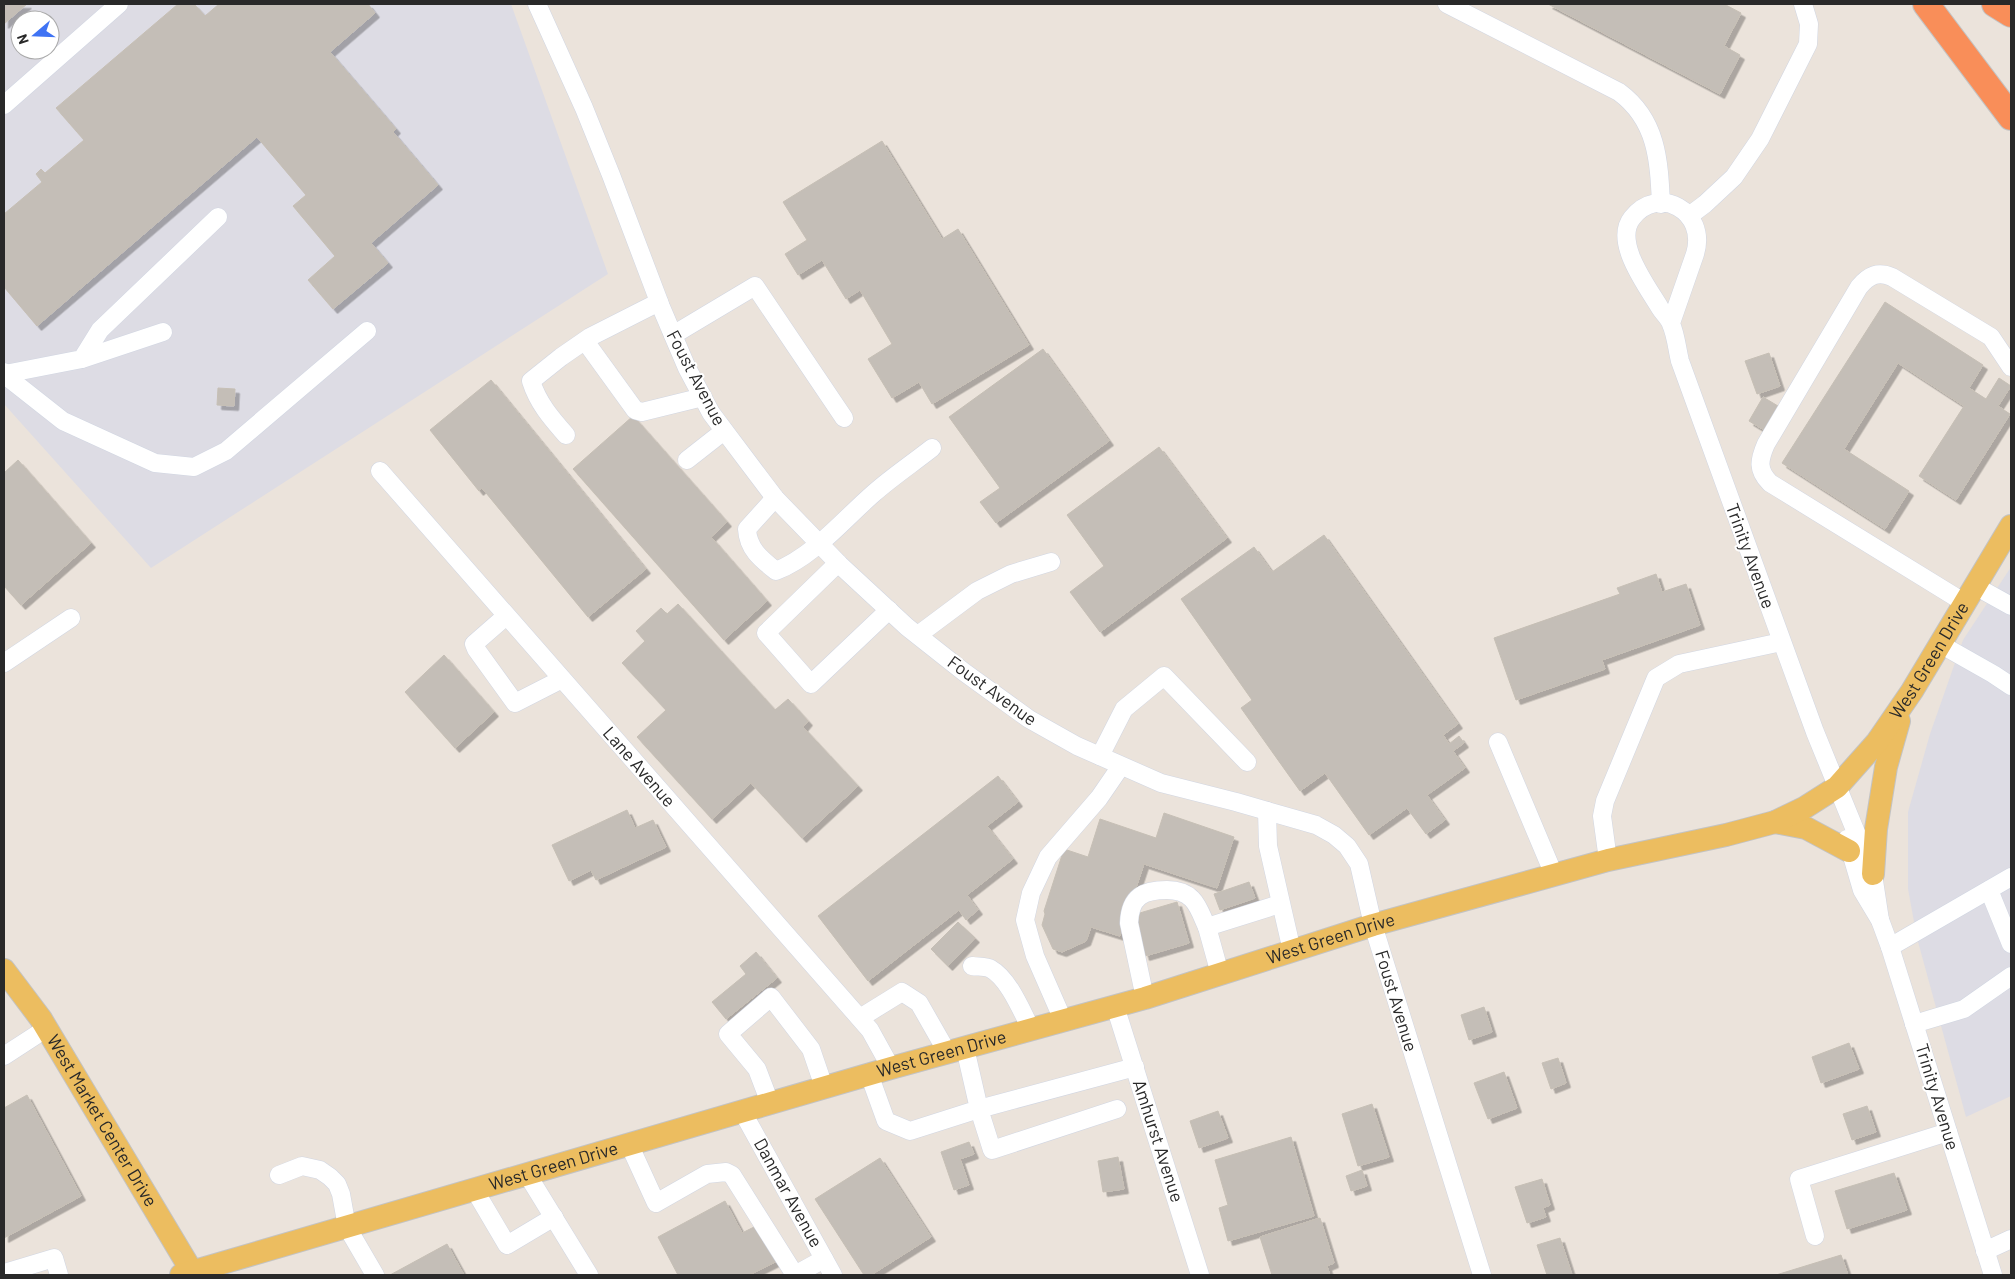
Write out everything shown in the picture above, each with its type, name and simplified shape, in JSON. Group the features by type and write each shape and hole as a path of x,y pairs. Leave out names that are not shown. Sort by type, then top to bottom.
{"highway":[{"path":"1926,4 2011,117"},
{"path":"1996,4 2011,14"}],"main road":[{"name":"West Green Drive","path":"189,1274 869,1074 1145,998 1373,925 1608,860 1705,840 1775,822 1804,808 1837,787 1877,742 1904,703 1970,595 2005,552 2011,526"},
{"path":"1873,874 1876,829 1886,767 1904,703"},
{"name":"West Green Drive","path":"1705,840 1725,826 1749,818 1797,796 1837,787"},
{"path":"1775,822 1806,828 1849,851"},
{"name":"West Market Center Drive","path":"4,970 47,1028 189,1274"}],"street":[{"path":"4,105 119,4"},
{"name":"Foust Avenue","path":"537,4 584,108 673,335 703,397 724,431 775,498 838,563 889,610 964,672 1030,719 1077,746 1161,783 1316,825 1334,835 1347,846 1359,864 1373,925 1482,1275"},
{"path":"1447,4 1619,92 1631,102 1648,124 1658,159 1661,204 1677,205 1689,216 1698,232 1699,243 1679,305 1671,323"},
{"path":"1689,216 1734,177 1760,139 1808,44 1809,24 1803,4"},
{"name":"Trinity Avenue","path":"1661,204 1647,206 1638,211 1631,219 1625,238 1628,250 1671,323 1680,361 1781,642 1873,874 1880,920"},
{"path":"82,359 100,330 218,217"},
{"path":"2011,367 1991,337 1892,277 1878,274 1864,281 1860,287 1766,444 1760,463 1764,477 1770,483 1970,595 2011,606"},
{"path":"673,335 754,286 844,418"},
{"path":"566,435 550,418 536,396 531,381 585,341 659,302"},
{"path":"4,373 63,421 155,463 194,467 226,451 367,331"},
{"path":"4,373 82,359 163,332"},
{"path":"585,341 635,410 642,412 703,397"},
{"path":"687,460 724,431"},
{"path":"775,498 747,529 748,538 755,554 776,571 790,565 819,543 876,491 932,448"},
{"name":"Lane Avenue","path":"380,471 860,1018 870,1030 891,1068"},
{"path":"918,635 977,591 1011,574 1052,562"},
{"path":"838,563 766,633 812,684 889,610"},
{"path":"506,616 474,644 515,703 562,679"},
{"path":"4,663 71,618"},
{"path":"1608,860 1602,816 1605,801 1656,678 1679,664 1781,642"},
{"path":"1940,644 2011,686"},
{"path":"1100,756 1124,709 1164,676 1246,762"},
{"path":"1498,742 1554,875"},
{"path":"1063,1020 1035,956 1025,920 1031,893 1048,857 1099,798 1121,766"},
{"name":"Trinity Avenue","path":"1837,787 1849,851 1862,890 1880,920 1890,947 1993,1275"},
{"path":"1267,811 1268,846 1292,951"},
{"path":"1890,947 2011,877"},
{"path":"1145,998 1129,923 1131,912 1137,899 1151,890 1177,890 1192,899 1207,927 1220,974"},
{"path":"1989,890 2011,944"},
{"path":"1207,927 1280,904"},
{"path":"972,966 991,968 1000,976 1013,994 1030,1029"},
{"path":"1914,1024 1964,1009 2011,976"},
{"path":"860,1018 902,992 919,1003 956,1050 979,1109 992,1150 1117,1109"},
{"path":"770,1103 757,1069 728,1034 772,997 810,1049 824,1088"},
{"name":"Amhurst Avenue","path":"1115,1006 1200,1275"},
{"path":"4,1056 47,1028"},
{"path":"869,1074 886,1121 910,1131 979,1109 1135,1067"},
{"name":"Danmar Avenue","path":"742,1112 833,1275"},
{"path":"1815,1236 1799,1179 1948,1132"},
{"path":"629,1144 656,1203 707,1174 726,1172 732,1175 795,1275 824,1258"},
{"path":"279,1175 302,1166 320,1170 330,1176 337,1184 341,1194 347,1227 375,1275"},
{"path":"527,1174 589,1275"},
{"path":"474,1189 507,1244 554,1217"},
{"path":"1985,1251 2011,1239"},
{"path":"4,1273 54,1258 59,1275"}],"shaded area":[{"path":"4,4 511,4 608,274 151,568 4,404"},
{"path":"2011,567 2011,1096 1966,1117 1917,938 1908,889 1908,812 1930,734 1963,640"}],"building":[{"path":"4,4 27,4 20,10 10,10 10,19 4,24"},
{"path":"178,4 194,4 205,16 219,4 368,4 375,13 330,52 396,129 393,132 438,185 371,243 388,263 333,309 308,280 335,256 293,206 306,195 257,137 37,326 4,287 4,214 42,182 36,174 41,169 45,173 84,140 56,108"},
{"path":"1548,4 1724,4 1741,13 1724,46 1740,55 1720,94"},
{"path":"882,141 942,239 958,229 1029,345 932,404 919,382 892,398 868,359 892,344 860,290 846,299 822,260 798,275 785,254 807,240 783,202"},
{"path":"1885,302 1983,365 1969,388 1986,399 1999,378 2011,386 1998,406 2010,414 1956,500 1919,476 1964,406 1898,363 1844,449 1909,491 1885,529 1782,463"},
{"path":"1043,349 1109,441 996,523 980,502 1000,488 949,417"},
{"path":"1769,353 1780,386 1757,394 1745,361"},
{"path":"491,380 646,569 588,617 482,488 479,491 430,430"},
{"path":"218,388 235,389 234,406 217,405"},
{"path":"1763,397 1778,406 1764,430 1749,421"},
{"path":"633,416 727,522 711,537 767,601 724,640 573,469"},
{"path":"1159,447 1227,538 1100,632 1070,592 1104,566 1067,515"},
{"path":"18,460 91,543 21,605 4,586 4,473"},
{"path":"1324,535 1458,724 1443,735 1449,744 1459,736 1464,743 1453,751 1465,768 1427,795 1445,820 1426,834 1407,808 1369,835 1325,773 1300,791 1241,708 1252,700 1181,599 1254,547 1272,572"},
{"path":"1656,574 1662,592 1686,584 1700,625 1602,660 1605,669 1516,700 1494,638 1620,594 1617,588"},
{"path":"678,604 775,710 788,699 808,721 803,727 858,786 802,838 751,783 712,819 637,737 666,710 622,663 645,641 636,631 661,608 667,614"},
{"path":"444,655 494,712 455,748 405,692"},
{"path":"998,776 1018,802 987,826 1013,859 967,895 978,910 966,920 959,910 868,981 818,916"},
{"path":"627,810 635,828 653,820 666,847 596,880 591,870 569,881 552,845"},
{"path":"1164,813 1234,837 1217,888 1144,864 1120,936 1091,927 1086,941 1062,952 1053,949 1042,925 1044,911 1064,849 1088,857 1100,819 1156,838"},
{"path":"1249,882 1255,898 1220,910 1214,894"},
{"path":"1177,902 1189,943 1145,956 1133,915"},
{"path":"958,922 975,938 948,966 931,949"},
{"path":"756,952 777,978 726,1019 712,1002 746,974 740,966"},
{"path":"1484,1007 1492,1032 1469,1040 1461,1015"},
{"path":"1849,1043 1859,1069 1821,1083 1812,1057"},
{"path":"1558,1058 1566,1083 1551,1089 1542,1063"},
{"path":"1504,1072 1517,1108 1488,1119 1474,1083"},
{"path":"27,1095 81,1196 4,1238 4,1108"},
{"path":"1372,1104 1389,1157 1358,1166 1342,1114"},
{"path":"1867,1106 1876,1132 1852,1140 1843,1114"},
{"path":"1218,1111 1228,1138 1199,1148 1190,1121"},
{"path":"1291,1137 1314,1216 1228,1241 1219,1208 1228,1205 1215,1160"},
{"path":"969,1142 974,1154 960,1159 969,1185 954,1190 941,1152"},
{"path":"1118,1157 1124,1189 1103,1192 1098,1161"},
{"path":"880,1158 931,1237 871,1275 864,1275 815,1199"},
{"path":"1362,1170 1367,1186 1351,1191 1346,1176"},
{"path":"1894,1173 1907,1210 1847,1229 1835,1191"},
{"path":"1542,1179 1550,1205 1543,1208 1546,1217 1527,1223 1515,1187"},
{"path":"725,1201 742,1233 758,1225 777,1261 749,1275 678,1275 658,1237"},
{"path":"1320,1218 1334,1263 1327,1266 1330,1275 1272,1275 1260,1237"},
{"path":"1560,1238 1572,1275 1547,1275 1537,1245"},
{"path":"447,1244 464,1275 390,1275"},
{"path":"1841,1255 1848,1275 1776,1275"}]}
